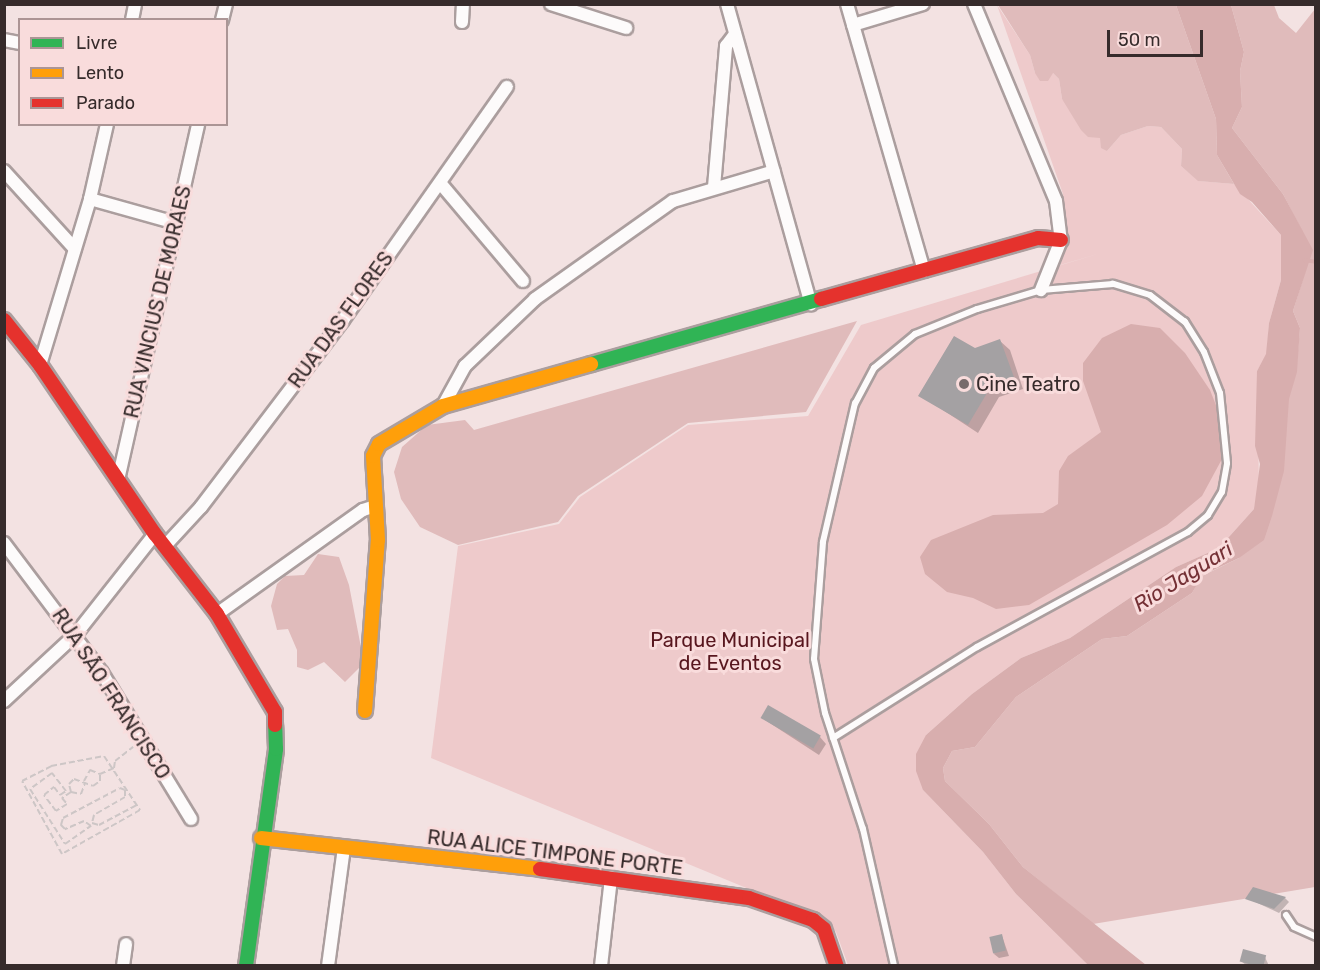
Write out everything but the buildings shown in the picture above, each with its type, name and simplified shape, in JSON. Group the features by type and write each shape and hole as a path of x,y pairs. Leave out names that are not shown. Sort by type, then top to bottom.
{"street":[{"path":"462,22 463,4"},
{"path":"551,4 626,28"},
{"path":"727,4 811,304"},
{"path":"847,4 924,271"},
{"path":"853,25 923,4"},
{"path":"974,4 1041,159 1056,201 1061,240 1041,290"},
{"path":"714,187 726,46 735,34"},
{"name":"RUA DAS FLORES","path":"165,546 201,507 308,367 441,184 507,87"},
{"path":"40,365 90,199 107,126"},
{"name":"RUA VINCIUS DE MORAES","path":"118,480 198,126"},
{"path":"4,171 75,249"},
{"path":"443,406 465,366 535,298 673,201 774,171"},
{"path":"441,184 523,281"},
{"path":"90,199 176,223"},
{"path":"365,711 378,540 373,456 379,444 443,406 811,304 1038,238 1061,240"},
{"path":"4,320 40,365 155,534 217,614 275,712 276,749 261,838 246,966"},
{"path":"217,614 363,510 375,506"},
{"path":"4,700 76,634 155,534"},
{"name":"RUA SÃO FRANCISCO","path":"4,543 76,634 191,819"},
{"name":"RUA ALICE TIMPONE PORTE","path":"261,838 610,878 778,906 813,920 830,942 837,966"},
{"path":"328,966 344,848"},
{"path":"601,966 610,878"},
{"path":"123,966 126,944"}],"lane":[{"path":"833,738 977,647 1188,532 1208,515 1222,492 1227,438 1220,393 1204,352 1185,322 1150,295 1113,284 1041,290 977,309 915,334 874,368 855,403 823,543 814,631 814,660 833,738 863,829 894,966"},
{"path":"1286,915 1294,927 1316,937"}],"path":[{"path":"137,805 93,824 94,814 125,797 125,790 120,788 72,813 62,820 63,828 84,821 90,828 65,844 30,789 52,773 66,791 60,795 54,788 44,795 56,811 67,804 62,798 71,792 83,792 90,770 100,774 114,768 121,754 143,741"},
{"path":"104,756 137,805 140,810 62,854 22,781 51,765 104,756"},
{"path":"71,792 72,780 96,785 100,774"}],"green space":[{"name":"Parque Municipal de Eventos","path":"997,5 1030,55 1035,73 1053,73 1059,79 1062,99 1101,137 1107,151 1121,135 1148,126 1161,127 1182,149 1181,166 1199,181 1234,184 1281,235 1281,280 1269,323 1267,354 1257,371 1259,488 1254,509 1219,548 1176,567 1070,638 1021,658 972,694 926,735 923,790 983,852 1016,894 1088,965 848,965 836,932 824,920 431,758 458,546 559,524 580,497 688,425 808,416 861,325 1101,253 1060,265 1066,244 1063,194"}],"shaded area":[{"path":"998,5 1176,5 1216,119 1217,155 1234,184 1198,181 1181,166 1182,149 1161,127 1148,126 1121,135 1107,151 1101,148 1100,138 1088,137 1081,130 1062,99 1059,79 1053,73 1048,81 1040,81 1030,55"},
{"path":"1231,5 1274,5 1279,18 1296,33 1315,9 1315,887 1093,924 1023,867 989,824 945,781 943,768 952,751 975,747 1016,697 1102,639 1127,636 1192,593 1202,576 1239,558 1296,372 1300,328 1293,311 1312,250 1283,194 1232,128 1242,107 1240,71 1244,52"},
{"path":"857,321 806,412 688,423 578,496 558,522 458,545 420,527 401,499 394,472 402,447 427,425 465,420 474,430"},
{"path":"318,554 339,557 349,585 364,663 345,682 324,662 308,670 297,667 297,650 288,629 277,630 271,606 277,584 285,576 304,575"}],"water":[{"name":"Rio Jaguari","path":"1176,5 1231,5 1244,52 1240,71 1242,107 1232,128 1283,194 1313,250 1293,311 1300,328 1297,372 1289,399 1284,471 1272,516 1264,540 1239,558 1203,575 1192,593 1127,636 1102,639 1016,697 975,747 952,751 943,768 945,781 989,824 1023,867 1146,965 1088,965 1016,894 983,852 923,790 916,771 916,754 926,735 972,694 1021,658 1070,638 1176,567 1219,548 1254,509 1260,464 1255,446 1257,371 1266,354 1269,323 1281,280 1281,235 1252,202 1240,194 1217,155 1216,119"},
{"path":"1131,324 1160,328 1185,353 1210,390 1221,418 1222,459 1202,496 1167,525 1029,605 996,609 973,598 947,592 925,574 920,557 931,540 993,515 1043,513 1058,504 1059,471 1068,456 1101,432 1083,381 1083,363 1102,338"}],"waterway":[{"path":"1304,260 1316,262"}],"traffic: fast":[{"path":"591,364 821,299"},
{"path":"246,966 276,749 275,725"}],"traffic: slow":[{"path":"365,711 378,540 373,456 379,444 443,406 591,364"},
{"path":"261,838 540,869"}],"traffic: jam":[{"path":"821,299 1038,238 1061,240"},
{"path":"4,320 40,365 155,534 217,614 275,712 275,725"},
{"path":"540,869 749,898 813,920 824,929 837,966"}],"place":[{"name":"Cine Teatro","path":"964,384"}]}
